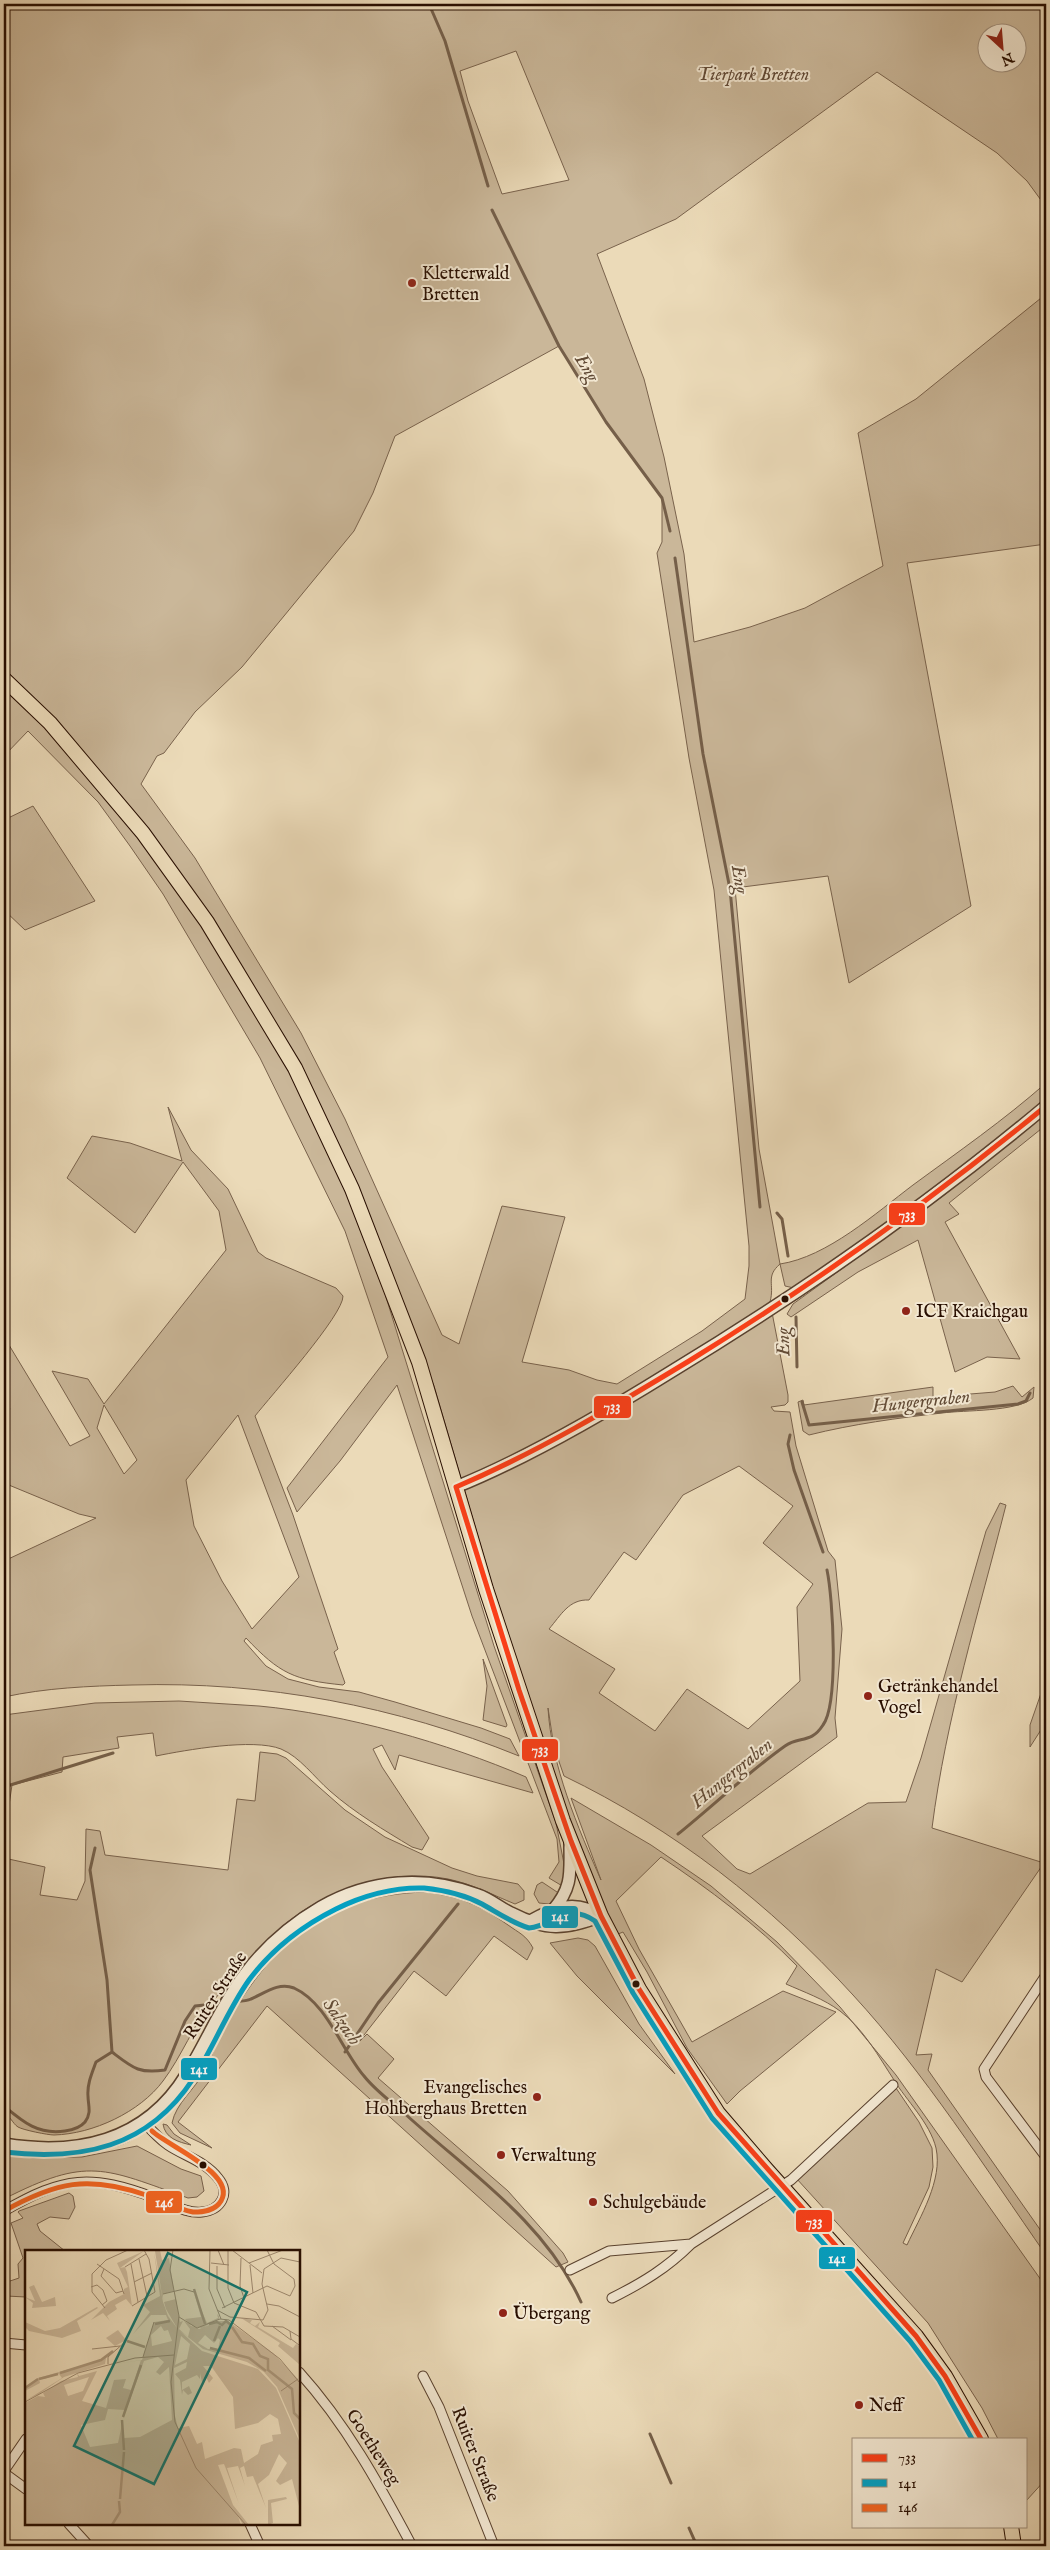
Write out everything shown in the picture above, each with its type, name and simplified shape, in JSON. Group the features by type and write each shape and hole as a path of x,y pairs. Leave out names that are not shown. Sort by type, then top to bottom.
{"main road":[{"path":"4,679 50,723 143,833 207,922 295,1068 352,1189 419,1362 516,1681 570,1841 601,1916 640,1989 670,2040 718,2113 930,2353 981,2438"},
{"path":"1012,2528 1014,2546"}],"street":[{"path":"456,1487 504,1465 599,1414 771,1310 894,1225 1046,1106"},
{"path":"554,1910 563,1898 569,1884 570,1841"},
{"name":"Ruiter Straße","path":"4,2144 52,2148 77,2147 99,2143 122,2134 143,2121 172,2094 186,2076 237,1986 268,1948 299,1921 346,1896 375,1886 424,1881 480,1895 510,1913 530,1920 540,1926 559,1928 576,1926 601,1916"},
{"path":"530,1920 554,1910 577,1905 588,1907 601,1916"},
{"path":"1046,1975 984,2069 986,2077 1046,2157"},
{"path":"612,2298 647,2281 674,2261 690,2244 791,2180 893,2085"},
{"path":"4,2211 54,2186 87,2181 111,2183 195,2212 212,2210 228,2197 222,2183 208,2168 168,2145 143,2121"},
{"path":"570,2270 609,2251 690,2244"},
{"path":"4,2343 25,2344"},
{"name":"Goetheweg","path":"300,2373 351,2438 379,2484 412,2546"},
{"name":"Ruiter Straße","path":"423,2376 439,2407 494,2546"},
{"path":"25,2440 4,2472 25,2488"},
{"path":"70,2525 89,2546"},
{"path":"250,2525 260,2546"}],"green space":[{"name":"Tierpark Bretten","path":"4,4 1046,4 1046,207 1027,181 997,153 877,72 676,219 597,254 644,379 664,457 684,554 694,642 750,627 805,608 883,566 858,433 916,399 1046,294 1046,544 907,563 971,906 849,983 828,876 735,888 759,1149 780,1264 773,1273 770,1302 788,1402 785,1405 771,1407 774,1411 790,1412 796,1446 828,1551 835,1560 842,1629 835,1718 837,1737 702,1836 737,1869 750,1874 868,1803 906,1802 921,1758 986,1531 1000,1503 1006,1505 954,1706 932,1828 1044,1863 962,1982 936,1969 916,2055 932,2054 928,2070 1046,2238 1046,2255 954,2122 905,2056 853,1995 821,1962 788,1930 719,1871 644,1820 564,1776 554,1747 548,1708 554,1752 560,1774 583,1839 601,1880 571,1798 651,1845 711,1886 777,1942 840,2007 852,2022 827,2003 786,1984 797,1966 766,1936 732,1908 661,1857 616,1901 639,1949 692,2042 783,1991 836,2012 740,2091 727,2104 687,2048 647,1972 623,1932 611,1937 601,1916 493,1588 434,1386 355,1197 494,1646 556,1823 566,1874 564,1887 549,1878 559,1862 557,1839 472,1616 397,1385 340,1461 297,1512 287,1488 388,1357 345,1231 260,1058 163,894 98,802 28,731 4,756","holes":["516,51 569,180 502,194 468,101 460,71","559,346 606,422 662,498 662,542 657,553 689,758 714,890 749,1246 749,1266 745,1299 702,1331 617,1384 597,1380 569,1370 522,1362 565,1217 502,1206 459,1344 442,1335 345,1119 301,1033 195,858 141,784 157,756 164,753 195,712 242,667 354,531 373,493 395,436","739,1466 793,1506 763,1543 813,1584 797,1607 800,1681 748,1729 687,1689 655,1731 599,1693 615,1669 549,1629 571,1605 582,1600 589,1600 624,1552 636,1560 683,1495"]},
{"path":"33,806 95,901 25,930 4,910 4,820"},
{"path":"1046,1083 1046,1101 926,1196 794,1288 785,1286 780,1264 798,1260 815,1253 850,1232 997,1123"},
{"path":"168,1107 191,1150 228,1189 258,1252 266,1258 336,1288 343,1296 340,1306 320,1337 255,1416 293,1515 338,1649 334,1652 345,1683 343,1685 312,1681 289,1673 269,1660 246,1638 244,1641 266,1666 288,1679 319,1687 359,1692 481,1728 510,1739 519,1756 473,1738 378,1711 329,1700 231,1687 182,1685 100,1686 35,1691 4,1697 4,1561 96,1518 79,1514 4,1483 4,1416 10,1409 4,1401 4,1348 9,1345 70,1446 90,1436 52,1371 88,1379 104,1404 226,1250 219,1211 183,1162 135,1233 67,1178 92,1136 130,1143 182,1161","holes":["104,1405 137,1460 124,1474 97,1428","238,1415 299,1577 252,1629 222,1581 194,1526 186,1480"]},
{"path":"1046,1114 1046,1125 949,1203 959,1214 945,1222 1020,1359 987,1357 955,1372 918,1240 858,1272 791,1317 787,1314 793,1304 943,1196"},
{"path":"1013,1386 1022,1397 1034,1387 1033,1398 1025,1403 1003,1408 892,1419 809,1435 803,1431 798,1402 803,1400 804,1405 933,1387 933,1397 995,1392"},
{"path":"483,1659 507,1725 506,1727 483,1720 487,1686"},
{"path":"1046,1679 1046,1722 1030,1747 1030,1725"},
{"path":"179,1701 292,1710 395,1732 463,1753 526,1777 533,1793 399,1755 395,1770 382,1745 373,1749 382,1767 429,1838 422,1850 412,1847 360,1814 330,1791 294,1757 281,1749 254,1745 219,1746 156,1756 153,1733 117,1737 119,1748 63,1757 62,1772 12,1785 4,1839 4,1715 95,1703"},
{"path":"260,1752 277,1754 286,1758 345,1810 385,1837 452,1868 477,1876 518,1884 524,1891 524,1900 515,1904 466,1884 425,1876 402,1876 378,1880 355,1886 333,1895 311,1906 274,1934 213,2001 199,2020 163,2081 142,2102 100,2126 69,2134 51,2135 18,2127 4,2115 4,1858 45,1867 40,1895 77,1900 85,1881 86,1829 100,1831 105,1855 228,1870 237,1799 255,1801"},
{"path":"542,1882 560,1894 549,1904 539,1903 534,1894 537,1885"},
{"path":"431,1887 477,1899 526,1930 474,1901 430,1889 380,1892 353,1899 324,1913 287,1939 258,1970 220,2028 195,2081 168,2115 165,2115 196,2073 220,2025 234,2002 249,1980 284,1940 328,1908 352,1897 385,1888"},
{"path":"425,1892 469,1902 522,1935 533,1948 527,1960 494,1936 446,1996 414,1971 357,2044 367,2034 394,2059 378,2078 508,2191 563,2253 568,2262 556,2267 267,2006 178,2122 212,2148 180,2133 172,2123 177,2109 204,2072 223,2030 241,2000 260,1973 281,1950 304,1930 329,1915 357,1903 389,1895"},
{"path":"575,1910 579,1919 548,1921 543,1918"},
{"path":"578,1938 588,1940 595,1946 639,2024 675,2074 577,1976 550,1943"},
{"path":"871,2044 896,2075 1046,2287 1046,2479 1028,2499 1028,2438 997,2438 982,2408 928,2323 796,2178 896,2088 919,2122 932,2148 933,2167 929,2187 903,2243 907,2245 929,2198 936,2173 937,2160 936,2148 929,2130"},
{"path":"163,2124 167,2125 174,2134 191,2145 177,2141 169,2136"},
{"path":"137,2136 117,2146 90,2152 39,2154 39,2152 87,2150"},
{"path":"137,2146 181,2169 201,2176 204,2191 197,2197 188,2198 136,2179 96,2171 56,2176 4,2199 5,2154 33,2158 82,2157"},
{"path":"69,2193 73,2196 75,2207 69,2219 50,2217 37,2224 40,2231 64,2250 25,2250 25,2297 6,2296 4,2335 4,2283 19,2278 18,2264 23,2258 11,2223 23,2218 19,2211"}],"waterway":[{"name":"Eng","path":"429,4 445,41 488,186"},
{"name":"Eng","path":"492,210 559,346 606,422 662,498 670,531"},
{"name":"Eng","path":"675,558 703,754 730,889 760,1207"},
{"name":"Eng","path":"777,1213 782,1219 788,1256"},
{"name":"Eng","path":"796,1317 797,1367"},
{"name":"Hungergraben","path":"802,1402 809,1425 1018,1404 1026,1401 1030,1393"},
{"name":"Hungergraben","path":"790,1435 788,1444 794,1470 823,1552"},
{"name":"Hungergraben","path":"678,1834 771,1756 790,1743 814,1735 823,1725 828,1713 833,1674 833,1626 827,1570"},
{"path":"4,1787 113,1753"},
{"path":"95,1848 90,1870 107,1980 112,2052"},
{"name":"Hungergraben","path":"345,2052 378,2003 458,1904"},
{"name":"Salzach","path":"229,2002 249,2000 282,1986 294,1988 306,1995 325,2015 356,2065 373,2086 478,2176 525,2221 547,2246 581,2302"},
{"name":"Salzach","path":"4,2106 25,2122 39,2129 55,2132 68,2131 78,2127 85,2122 88,2115 88,2087 96,2062 112,2052 125,2062 142,2070 165,2070 185,2021 195,2006 223,2003"},
{"name":"Salzach","path":"650,2434 671,2483"},
{"name":"Salzach","path":"689,2528 697,2546"}],"transit line":[{"name":"733","path":"456,1487 516,1459 604,1412 736,1332 872,1240 1046,1106"},
{"name":"733","path":"456,1487 519,1690 571,1841 601,1916 639,1989 718,2113 916,2336 945,2376 980,2438"},
{"name":"141","path":"4,2152 60,2154 86,2151 110,2145 134,2135 155,2121 175,2102 193,2079 234,2004 258,1969 288,1939 311,1923 346,1904 367,1896 390,1891 424,1888 468,1898 511,1921 529,1928 569,1914 585,1916 595,1921 633,1993 712,2118 910,2341 939,2380 971,2438"},
{"name":"146","path":"4,2211 40,2193 56,2188 89,2184 125,2189 193,2212 201,2212 216,2207 221,2201 223,2191 219,2181 198,2162 152,2131"}],"place":[{"name":"Kletterwald Bretten","path":"412,283"},
{"name":"ICF Kraichgau","path":"906,1311"},
{"name":"Getränkehandel Vogel","path":"868,1696"},
{"name":"Evangelisches Hohberghaus Bretten","path":"537,2097"},
{"name":"Verwaltung","path":"501,2155"},
{"name":"Schulgebäude","path":"593,2202"},
{"name":"Übergang","path":"503,2313"},
{"name":"Neff","path":"859,2405"}]}
